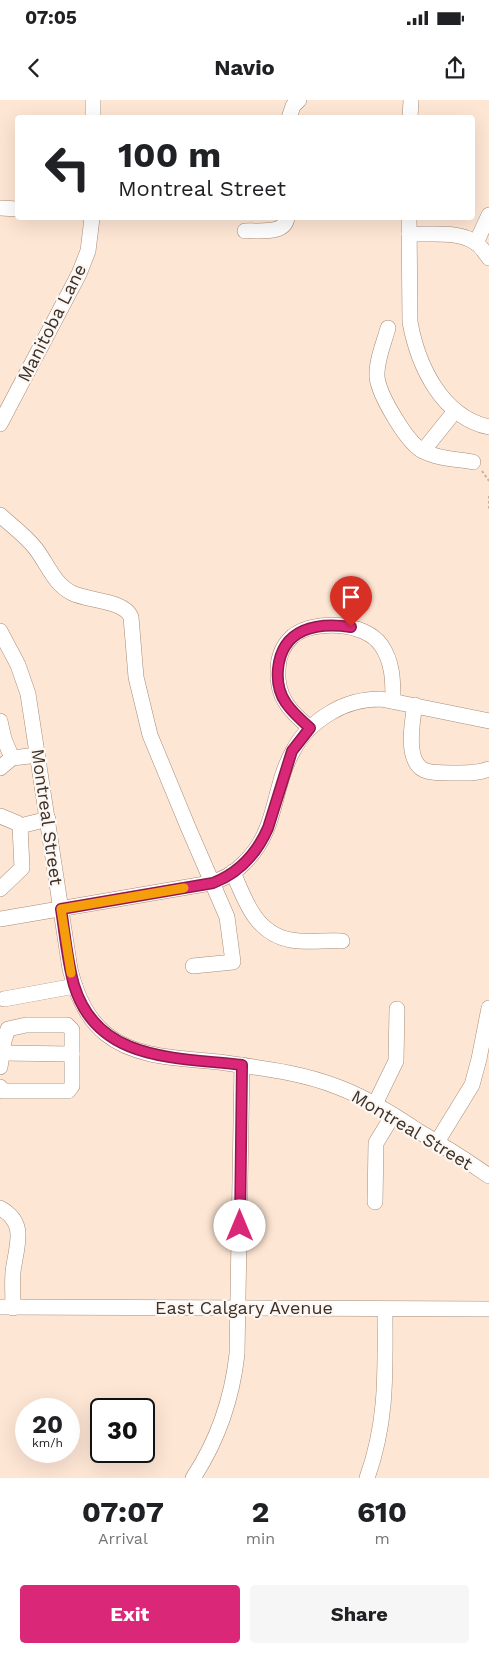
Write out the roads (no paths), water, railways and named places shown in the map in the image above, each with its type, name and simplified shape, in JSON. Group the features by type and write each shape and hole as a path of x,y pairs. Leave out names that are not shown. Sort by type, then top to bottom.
{"street":[{"path":"93,100 93,115"},
{"path":"290,115 293,106 300,100"},
{"path":"410,100 410,115"},
{"path":"0,208 15,209"},
{"path":"476,243 489,215"},
{"name":"Manitoba Lane","path":"0,424 84,263 92,220"},
{"path":"245,231 280,229 285,225 286,220"},
{"path":"409,220 410,322 412,336 433,385 445,402 470,420 489,427"},
{"path":"409,234 452,235 476,243 489,258"},
{"path":"388,328 378,369 379,384 404,434 415,447 432,455 473,462"},
{"path":"423,451 456,411"},
{"path":"0,515 30,542 54,578 64,588 78,596 121,607 129,612 136,677 150,735 227,917 233,962 192,966"},
{"path":"310,728 285,702 277,673 281,653 286,643 302,631 326,626 339,626 364,632 374,637 381,645 391,666 392,701"},
{"name":"Montreal Street","path":"0,631 24,679 32,710 70,969 74,986 90,1017 106,1034 132,1049 158,1055 285,1072 312,1078 338,1087 375,1104 489,1176"},
{"path":"0,920 213,883 234,872 251,857 264,838 292,751 310,728 326,715 346,705 370,699 392,701 489,721"},
{"path":"415,705 412,721 412,747 413,755 419,766 430,772 471,773 489,769"},
{"path":"0,721 6,763 38,755"},
{"path":"0,816 20,826 22,868 0,889"},
{"path":"20,826 48,819"},
{"path":"234,872 256,920 271,933 292,940 342,940"},
{"path":"4,999 74,986"},
{"path":"375,1104 396,1061 397,1009"},
{"path":"436,1142 472,1085 489,1011"},
{"path":"72,1030 90,1017"},
{"path":"0,1087 3,1091 68,1091 72,1086 72,1054 72,1030 67,1025 26,1025 8,1029 1,1060 72,1054"},
{"path":"193,1478 217,1435 228,1403 238,1354 242,1065"},
{"path":"375,1202 376,1143 393,1115"},
{"path":"0,1208 11,1214 18,1228 18,1251 13,1272 12,1308"},
{"name":"East Calgary Avenue","path":"12,1308 489,1309"},
{"path":"367,1478 378,1443 384,1405 385,1309"}]}
